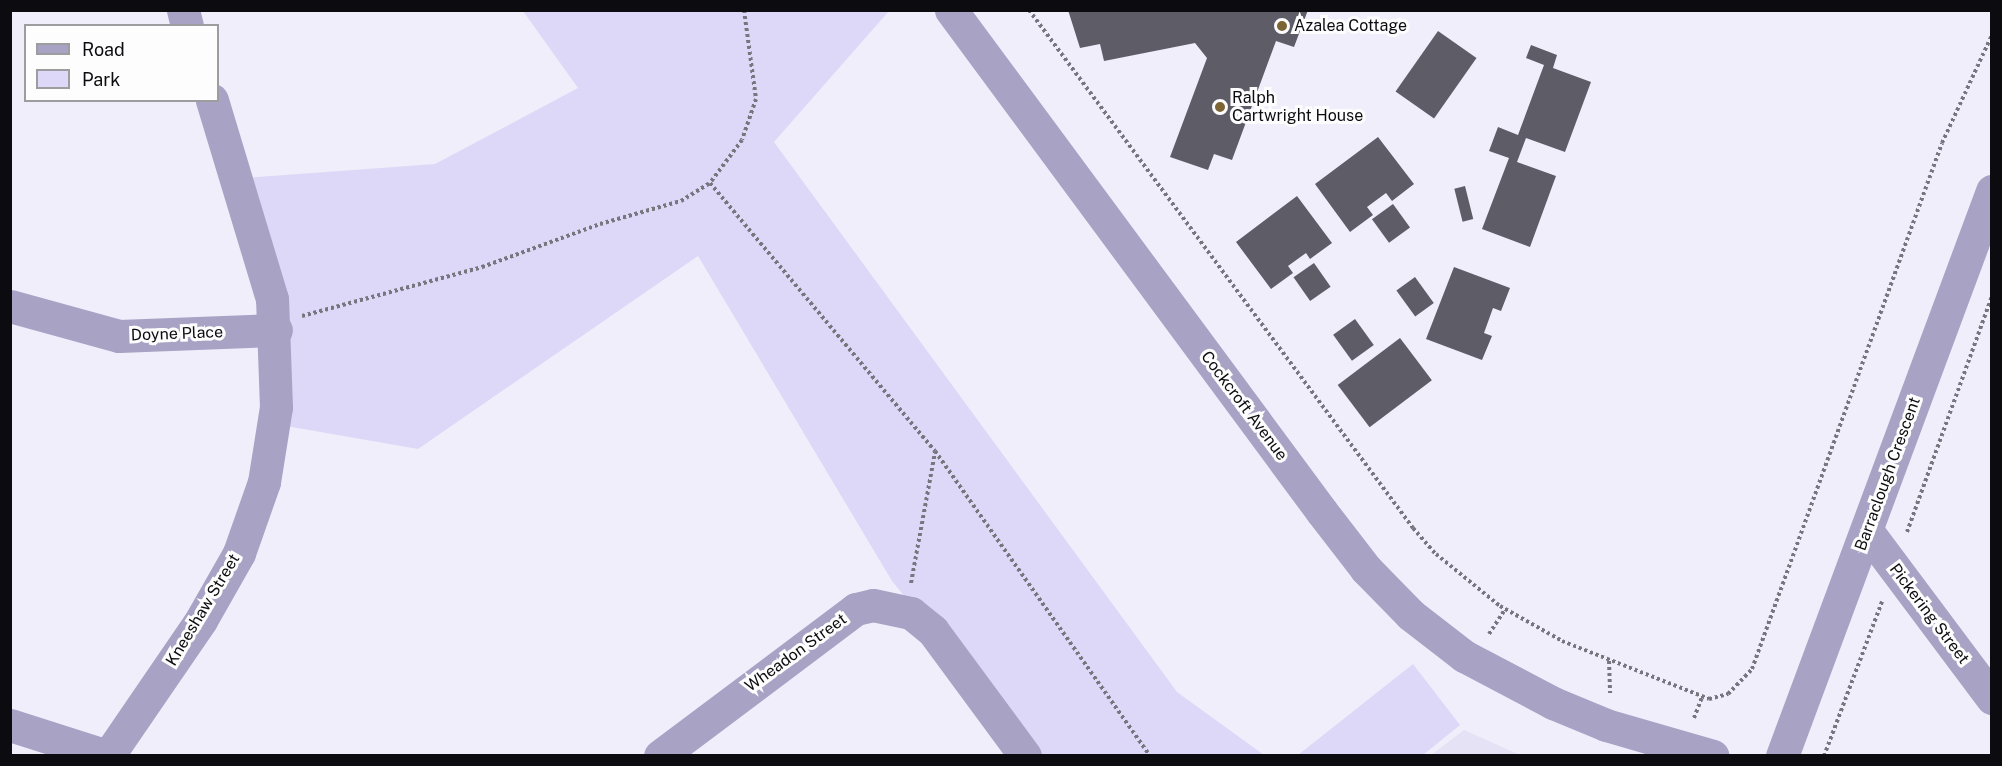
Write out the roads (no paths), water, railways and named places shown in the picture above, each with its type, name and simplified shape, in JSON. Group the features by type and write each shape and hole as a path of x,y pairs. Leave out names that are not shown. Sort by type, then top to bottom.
{"street":[{"name":"Cockcroft Avenue","path":"951,10 1366,569 1411,615 1464,656 1553,703 1608,711 1713,756"},
{"name":"Kneeshaw Street","path":"108,756 201,620 238,553 264,482 276,407 275,327 256,237 213,102"},
{"name":"Barraclough Crescent","path":"1782,756 1992,191"},
{"name":"Doyne Place","path":"10,306 119,336 275,327"},
{"name":"Pickering Street","path":"1867,531 1992,698"},
{"name":"Wheadon Street","path":"660,756 856,609 873,605 905,611 933,632 1025,756"},
{"name":"Cockcroft Avenue","path":"1608,711 1658,756"},
{"path":"10,725 108,756"}],"place":[{"name":"Azalea Cottage","path":"1282,26"},
{"name":"Ralph Cartwright House","path":"1220,107"}]}
